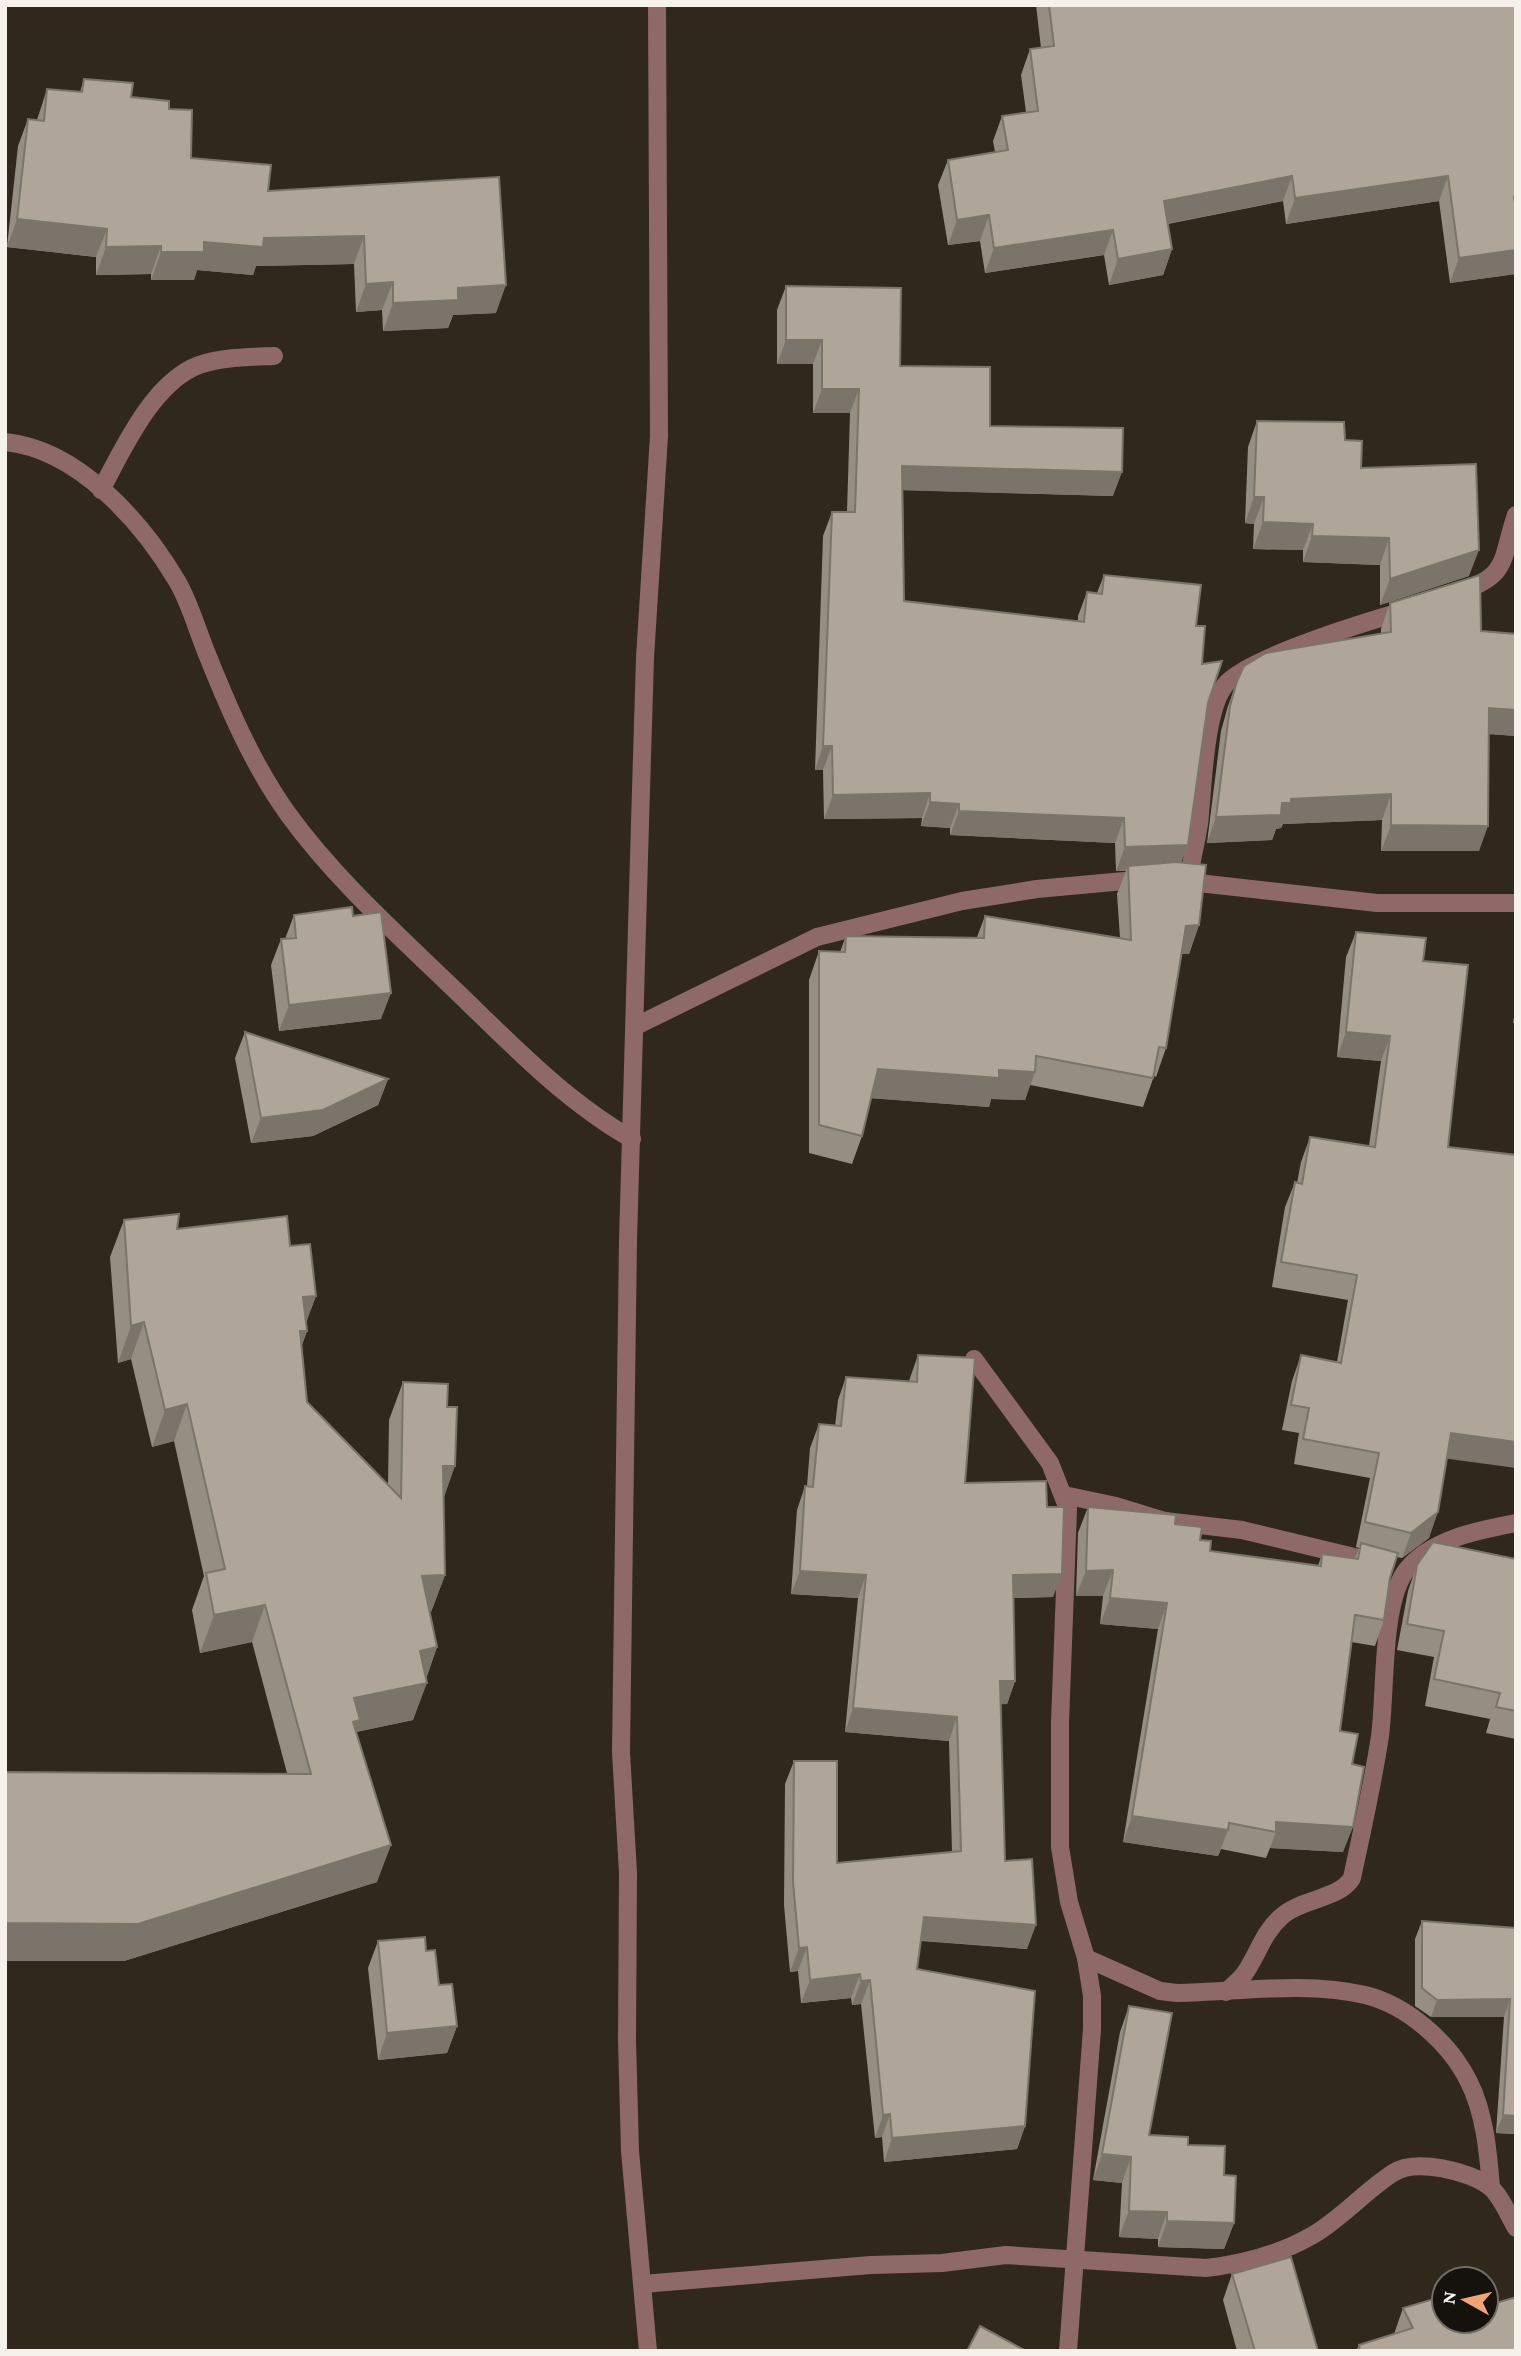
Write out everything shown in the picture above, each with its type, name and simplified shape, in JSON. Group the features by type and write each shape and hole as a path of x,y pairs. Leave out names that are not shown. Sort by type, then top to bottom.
{"street":[{"path":"648,2351 630,2151 626,2040 628,1873 621,1752 632,1139 645,658 659,436 657,5"},
{"path":"101,490 140,419 172,383 198,366 228,359 274,356"},
{"path":"5,442 52,456 101,490 142,531 178,582 232,716 286,812 334,873 594,1118 632,1139"},
{"path":"1188,881 1210,729 1217,702 1226,684 1251,668 1337,631 1486,583 1497,573 1507,552 1516,515"},
{"path":"636,1026 817,937 962,901 1037,888 1136,879 1188,881 1377,903 1516,903"},
{"path":"974,1359 1050,1463 1064,1495 1069,1525 1060,1723 1060,1847 1069,1902 1086,1958 1092,1996 1092,2029 1073,2259 1073,2320 1068,2351"},
{"path":"1064,1495 1165,1521 1242,1530 1406,1571"},
{"path":"1226,1993 1243,1975 1258,1946 1281,1917 1293,1907 1342,1890 1352,1878 1380,1738 1392,1605 1406,1571 1443,1543 1472,1532 1516,1523"},
{"path":"1086,1958 1160,1991 1226,1993 1323,1989 1363,1994 1382,2000 1412,2018 1447,2049 1469,2082 1482,2121 1490,2187 1516,2228"},
{"path":"643,2284 871,2265 943,2263 1006,2255 1206,2268 1236,2265 1285,2249 1315,2235 1396,2170 1414,2166 1450,2169 1490,2187"}],"building":[{"path":"1049,5 1516,5 1516,250 1459,258 1448,176 1295,198 1292,176 1164,201 1172,249 1118,259 1113,230 994,248 989,215 957,220 948,160 1008,150 1002,116 1038,111 1030,49 1054,46"},
{"path":"84,79 133,83 131,97 169,101 169,109 192,110 191,158 271,165 268,191 499,177 506,285 458,288 458,300 393,303 393,282 366,284 364,236 264,238 263,247 204,242 204,252 161,252 161,246 106,247 107,229 17,219 28,119 44,121 47,89 82,92"},
{"path":"786,286 901,288 900,366 990,367 990,426 1123,428 1122,472 902,466 904,601 1084,622 1087,592 1102,594 1104,575 1201,585 1196,626 1205,626 1202,664 1222,661 1208,703 1188,845 1125,847 1124,818 959,811 959,804 930,802 930,793 833,795 832,746 823,746 832,512 855,512 859,389 822,389 822,340 786,340"},
{"path":"1257,421 1344,422 1345,440 1362,441 1361,468 1476,464 1479,550 1390,579 1389,538 1312,536 1313,524 1263,522 1264,497 1254,497"},
{"path":"1480,575 1481,631 1516,634 1516,710 1489,708 1488,826 1391,825 1391,794 1291,799 1291,803 1282,803 1281,815 1216,817 1230,706 1244,666 1266,653 1391,632 1390,603"},
{"path":"1176,862 1206,865 1199,925 1186,926 1166,1048 1159,1047 1153,1078 1036,1056 1035,1072 999,1070 999,1078 878,1069 862,1136 819,1125 819,951 845,952 846,936 984,938 985,916 1131,940 1128,866"},
{"path":"352,907 353,916 381,912 391,993 289,1005 281,939 296,938 294,915"},
{"path":"1356,932 1426,938 1423,961 1468,965 1448,1147 1516,1155 1516,1442 1451,1433 1438,1512 1411,1533 1365,1522 1379,1453 1303,1439 1309,1408 1291,1405 1301,1355 1341,1363 1357,1275 1281,1262 1295,1182 1302,1184 1310,1137 1375,1147 1390,1036 1346,1032"},
{"path":"245,1032 388,1079 323,1110 261,1118"},
{"path":"179,1214 177,1229 287,1216 290,1246 310,1244 316,1296 303,1297 307,1331 300,1331 307,1402 401,1498 403,1382 448,1384 447,1407 457,1407 455,1466 443,1466 445,1575 422,1576 437,1647 420,1651 427,1683 354,1698 360,1720 353,1722 391,1845 138,1924 5,1923 5,1772 311,1774 265,1605 214,1615 206,1573 225,1569 187,1404 165,1410 144,1322 131,1326 124,1220"},
{"path":"918,1355 975,1358 965,1483 1046,1481 1047,1507 1064,1507 1062,1574 1013,1575 1015,1681 1000,1681 1005,1861 1032,1859 1036,1925 924,1917 917,1969 1035,1991 1025,2126 892,2138 890,2114 883,2115 870,1980 861,1981 860,1974 810,1980 807,1947 799,1948 793,1882 794,1761 837,1761 837,1863 961,1851 957,1717 853,1708 866,1575 800,1571 805,1486 813,1487 819,1424 841,1426 846,1377 917,1382"},
{"path":"1088,1507 1176,1515 1175,1524 1202,1527 1200,1540 1211,1541 1210,1551 1321,1566 1322,1554 1358,1559 1361,1543 1398,1553 1390,1578 1384,1620 1355,1615 1340,1731 1358,1734 1352,1764 1364,1767 1353,1827 1276,1822 1276,1832 1229,1823 1228,1830 1132,1816 1167,1603 1110,1598 1113,1570 1086,1571"},
{"path":"1433,1542 1516,1559 1516,1711 1496,1707 1500,1693 1434,1679 1444,1631 1407,1624 1417,1565"},
{"path":"1422,1921 1516,1928 1516,2116 1503,2115 1510,1999 1437,2000 1422,1988"},
{"path":"425,1937 426,1951 435,1950 439,1985 452,1984 457,2026 387,2033 378,1941"},
{"path":"1129,2006 1172,2013 1149,2135 1188,2137 1188,2145 1225,2146 1224,2175 1236,2176 1234,2223 1167,2221 1167,2212 1129,2211 1131,2157 1102,2154"},
{"path":"1291,2257 1318,2351 1255,2351 1232,2274"},
{"path":"1516,2297 1516,2351 1360,2351 1359,2345 1413,2328 1403,2308 1430,2300 1430,2335 1500,2335 1500,2302"},
{"path":"980,2326 1026,2351 967,2351"}]}
